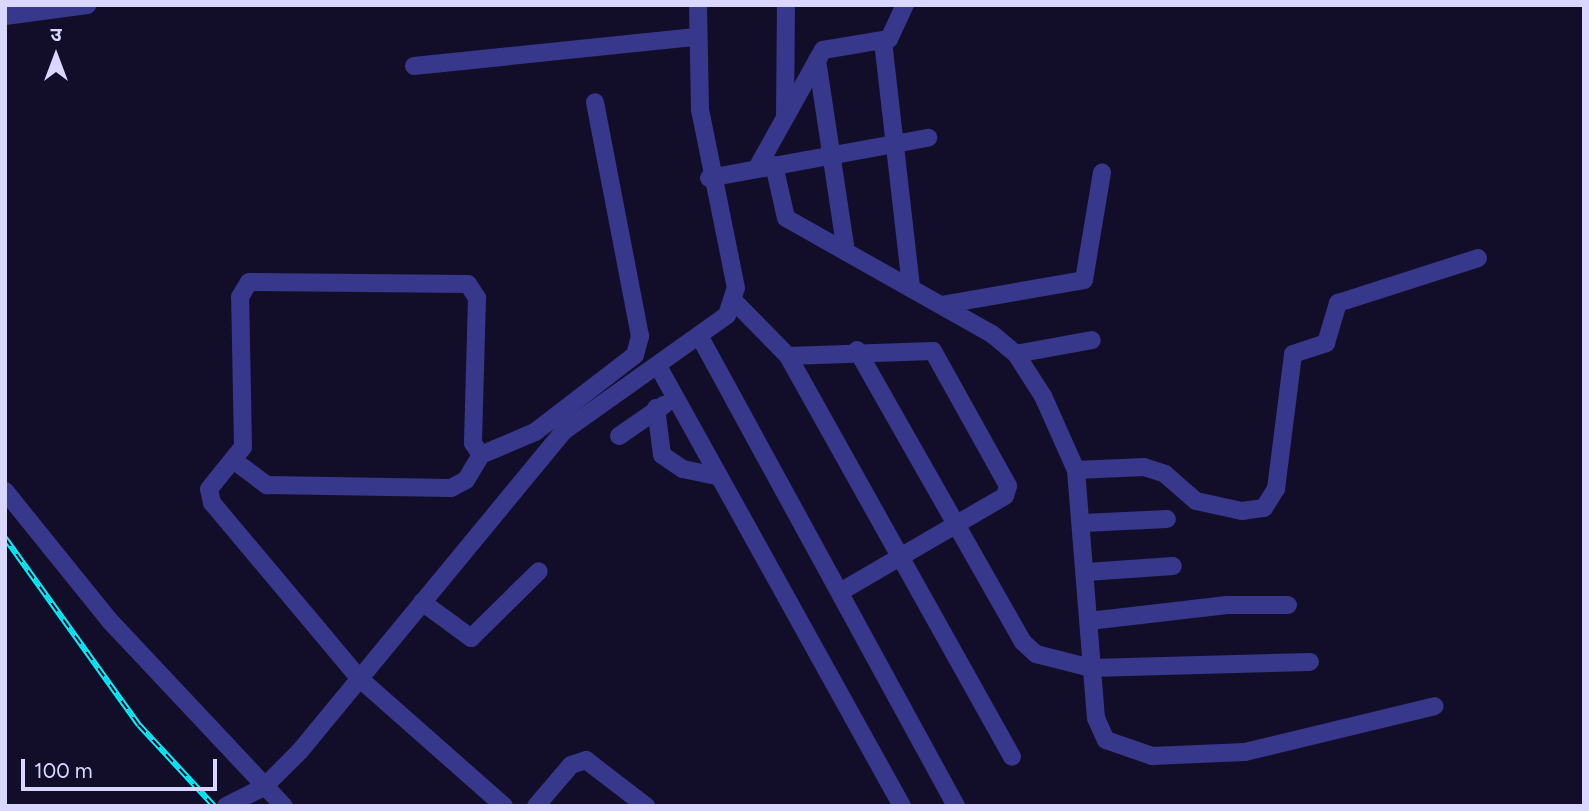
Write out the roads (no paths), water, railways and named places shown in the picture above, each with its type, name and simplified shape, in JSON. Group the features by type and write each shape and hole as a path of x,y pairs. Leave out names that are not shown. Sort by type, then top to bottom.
{"street":[{"path":"5,16 38,8 87,5"},
{"path":"226,806 264,787 359,678 556,439 658,366 701,339 735,302 735,274 720,176 694,37 698,5"},
{"path":"785,116 786,5"},
{"path":"905,5 896,30 883,41 831,45 817,60 785,116 766,167 786,218 941,305 1016,355 1043,396 1076,470 1087,572 1096,718 1106,740 1152,756 1276,748 1435,706"},
{"path":"414,66 694,37"},
{"path":"883,41 911,288"},
{"path":"817,60 846,252"},
{"path":"236,462 267,485 452,488 466,480 481,455 536,432 640,346 595,102"},
{"path":"720,176 928,138"},
{"path":"941,305 1084,280 1102,173"},
{"path":"1076,470 1144,467 1165,474 1196,501 1242,511 1264,508 1276,489 1293,354 1326,343 1338,303 1478,258"},
{"path":"481,455 473,443 477,298 468,284 258,281 240,297 243,447 236,462 209,489 212,503 359,678 504,806"},
{"path":"735,302 788,356 1012,757"},
{"path":"701,339 842,591 956,806"},
{"path":"1016,355 1092,340"},
{"path":"788,356 918,347 937,354 1008,486 1005,496 842,591"},
{"path":"857,350 955,525 1036,654 1057,662 1091,668 1310,662"},
{"path":"658,366 674,401 806,625 902,806"},
{"path":"619,436 656,408 674,401"},
{"path":"656,408 662,455 683,469 717,476"},
{"path":"5,491 110,621 284,806"},
{"path":"1083,523 1167,519"},
{"path":"1087,572 1173,566"},
{"path":"422,602 471,638 539,571"},
{"path":"1089,621 1227,605 1288,605"},
{"path":"536,806 571,765 586,760 646,806"}],"railway":[{"path":"5,538 139,725 214,806"}]}
